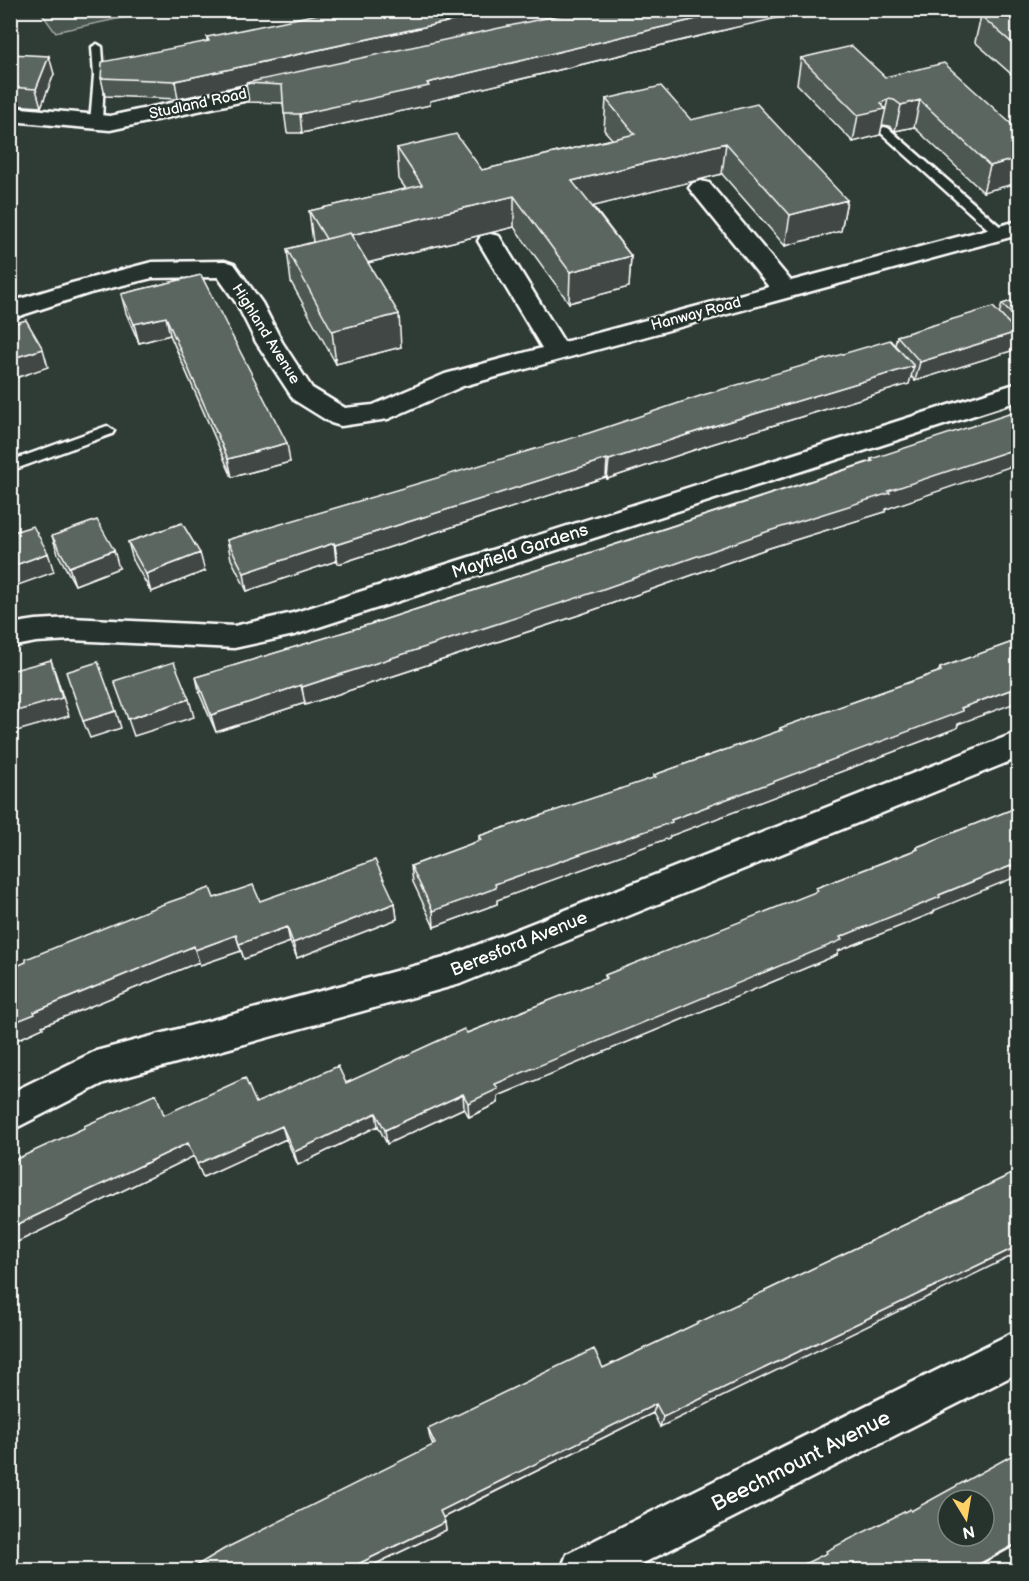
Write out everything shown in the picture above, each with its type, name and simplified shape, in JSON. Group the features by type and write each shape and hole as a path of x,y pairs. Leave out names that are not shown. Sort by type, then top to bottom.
{"street":[{"name":"Studland Road","path":"10,114 110,123 306,81"},
{"path":"701,188 785,290"},
{"name":"Hanway Road","path":"378,413 454,380 1009,230"},
{"path":"490,242 557,351"},
{"name":"Highland Avenue","path":"10,311 81,288 152,270 225,269 249,303 269,342 303,394 341,417 378,413"},
{"name":"Mayfield Gardens","path":"10,636 71,629 234,637 272,629 1018,392"},
{"name":"Beresford Avenue","path":"10,1113 96,1068 447,973 1018,745"},
{"name":"Beechmount Avenue","path":"583,1570 1018,1351"}],"lane":[{"path":"96,123 98,46"},
{"path":"884,130 1009,230"},
{"path":"10,466 107,431"}],"shaded area":[{"path":"40,11 155,11 55,32"}],"building":[{"path":"337,10 502,10 175,81 101,78 102,62 209,41 207,37"},
{"path":"583,10 734,10 427,83 429,86 300,114 284,114 282,85 246,83"},
{"path":"1005,10 1018,10 1018,48 981,16"},
{"path":"852,46 885,77 944,63 1018,130 1018,158 990,166 920,100 901,105 888,99 881,103 885,109 858,115 801,58"},
{"path":"10,54 49,56 36,89 10,87"},
{"path":"661,86 691,120 757,104 847,200 790,215 726,143 572,181 631,256 570,272 514,196 326,239 309,211 422,185 397,148 456,134 482,170 635,134 606,99"},
{"path":"350,233 399,314 332,331 287,249"},
{"path":"201,275 287,443 228,459 166,317 134,324 121,294"},
{"path":"1018,299 1018,321 1002,304"},
{"path":"993,307 1017,332 920,362 897,336"},
{"path":"26,320 43,349 10,359 10,325"},
{"path":"890,340 914,366 607,459 335,545 334,543 244,573 227,540 589,433 703,395"},
{"path":"1018,411 1018,448 583,596 302,687 301,685 211,715 196,677 371,624 873,461 871,459"},
{"path":"97,520 114,550 69,567 52,536"},
{"path":"182,523 200,553 146,574 128,542"},
{"path":"33,526 48,553 10,567 10,533"},
{"path":"1018,640 1018,687 961,708 963,711 671,820 672,822 495,884 496,888 433,911 411,866 481,840 479,836 656,777 654,775 782,730 780,728 941,671 940,668"},
{"path":"51,660 62,698 10,713 10,671"},
{"path":"98,662 116,711 83,721 66,672"},
{"path":"174,662 189,699 128,719 114,681"},
{"path":"1018,807 1018,863 840,937 842,940 495,1084 498,1089 468,1103 463,1094 385,1130 376,1113 294,1152 282,1126 197,1164 188,1143 10,1228 10,1162 156,1094 164,1115 245,1078 256,1103 338,1066 346,1083 464,1029 467,1033 607,978 605,975 818,891 816,888"},
{"path":"375,860 395,903 293,943 287,927 239,944 236,935 195,950 194,946 10,1024 10,969 26,962 26,959 210,888 214,898 253,885 260,901"},
{"path":"1018,1171 1018,1246 663,1417 656,1404 440,1511 445,1522 347,1570 189,1570 224,1549 435,1444 428,1429 594,1349 603,1368"},
{"path":"1018,1452 1018,1543 968,1570 792,1570 827,1553 826,1551 910,1509 911,1511 936,1497 936,1548 996,1548 996,1488 953,1488"}]}
